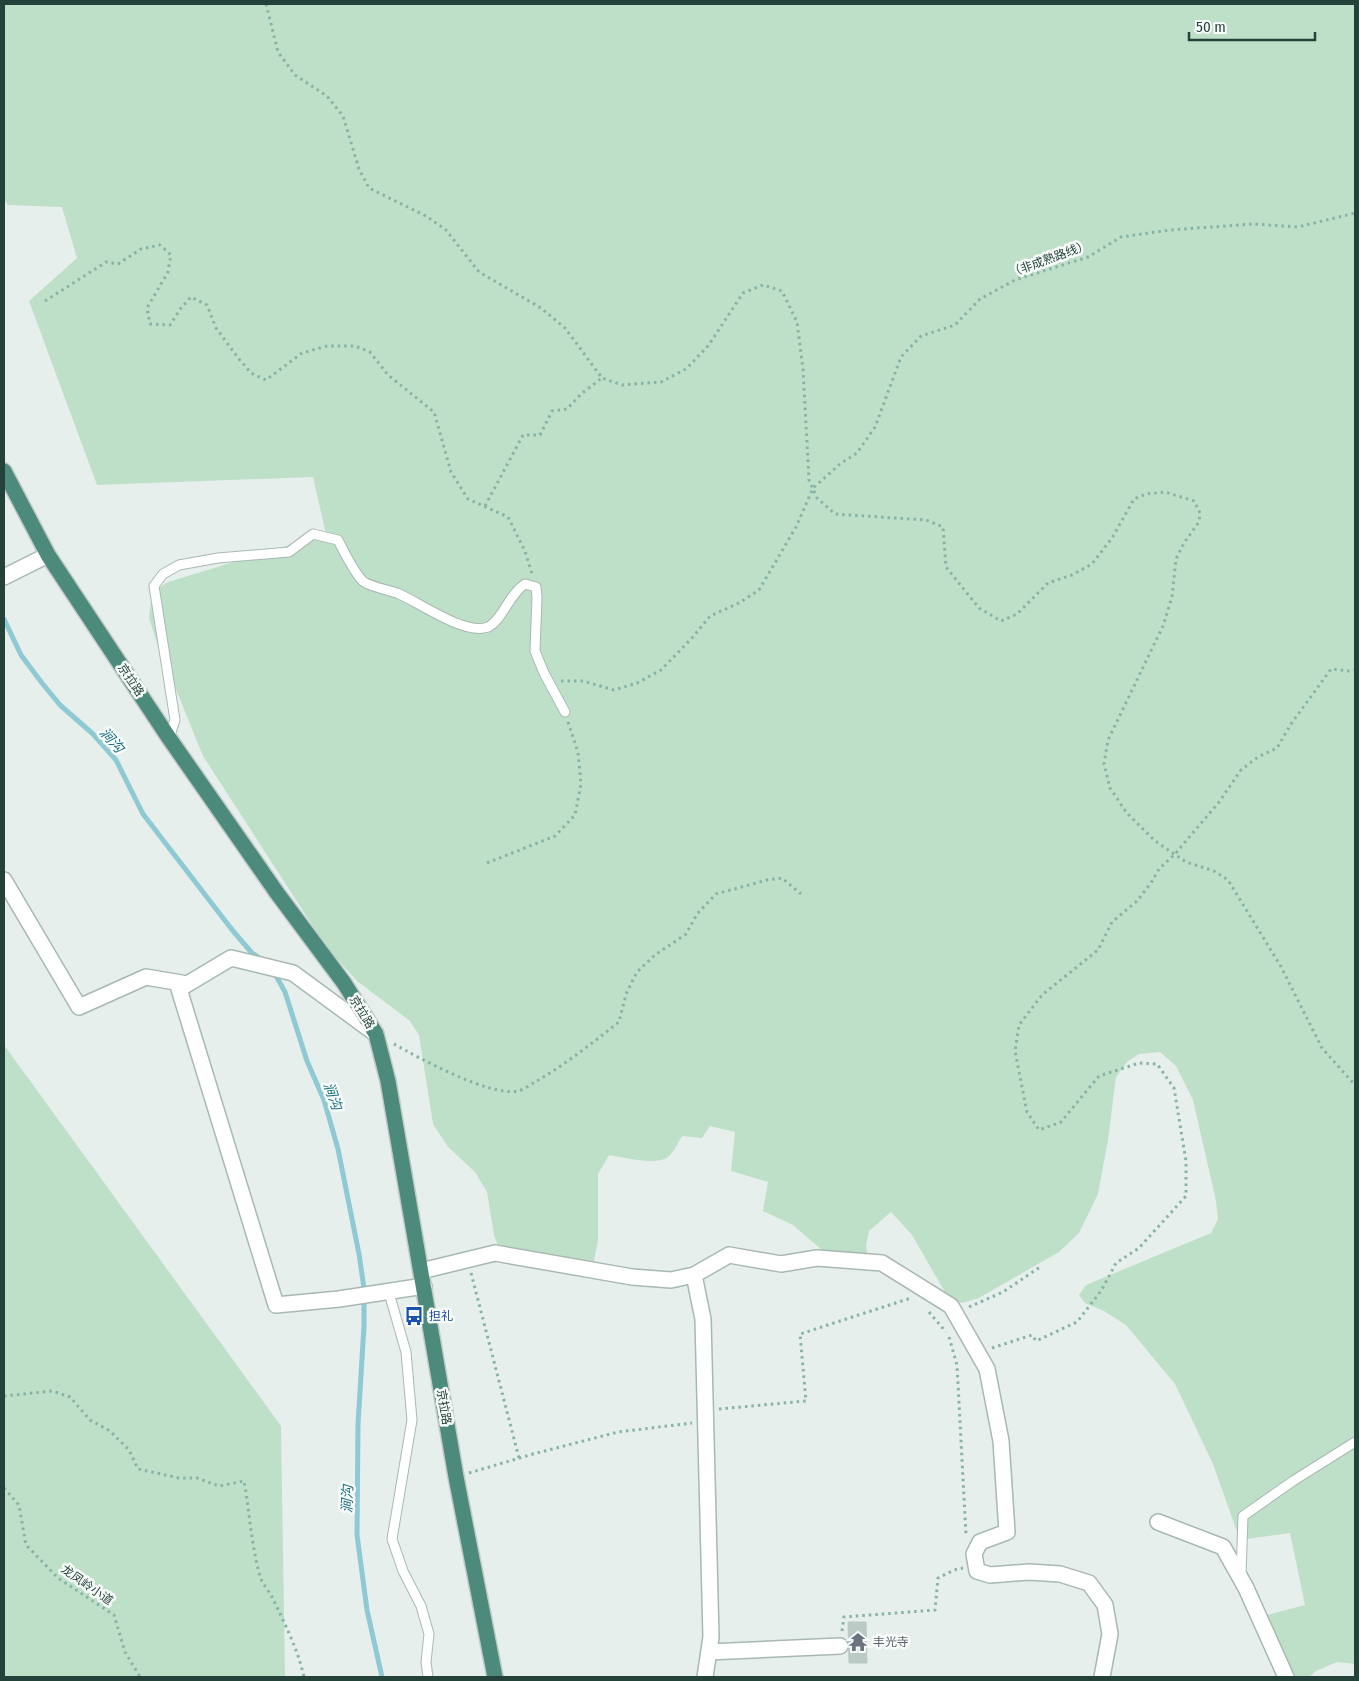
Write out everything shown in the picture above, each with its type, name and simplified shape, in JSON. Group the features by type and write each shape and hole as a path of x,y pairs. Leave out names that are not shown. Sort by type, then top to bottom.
{"highway":[{"name":"京拉路","path":"4,471 48,555 169,738 277,893 344,983 376,1034 388,1081 456,1477 495,1677"}],"street":[{"path":"4,577 48,555"},
{"path":"4,880 79,1007 146,977 187,984"},
{"path":"376,1034 293,973 231,958 179,989 276,1305 389,1293 424,1286"},
{"path":"422,1271 495,1253 632,1277 671,1280 694,1275 729,1255 781,1264 817,1258 882,1263 951,1306 987,1369 1001,1441 1007,1532 980,1542 975,1559 977,1571 990,1575 1029,1572 1060,1574 1089,1583 1105,1605 1110,1634 1102,1677"},
{"path":"694,1275 703,1319 711,1636 704,1677"},
{"path":"1158,1522 1223,1547 1241,1579 1286,1677"},
{"path":"709,1652 840,1646"}],"lane":[{"path":"169,738 175,720 154,586 163,574 179,564 218,558 289,552 313,534 338,540 351,564 364,582 398,594 457,623 477,628 489,626 499,617 517,589 525,584 536,587 537,629 535,651 565,712"},
{"path":"389,1293 406,1352 412,1420 392,1539 403,1571 421,1606 428,1634 426,1662 428,1677"},
{"path":"1241,1579 1243,1516 1292,1481 1355,1442"}],"path":[{"path":"266,4 278,52 295,75 327,96 343,116 359,169 369,188 426,216 446,230 479,272 541,308 565,328 602,378 622,385 661,382 686,369 708,346 743,293 764,285 782,291 797,322 803,368 809,480 817,498 836,514 926,520 943,527 946,567 979,608 1001,621 1016,614 1048,583 1072,575 1092,564 1112,538 1134,499 1146,494 1165,492 1194,501 1200,513 1199,522 1184,542 1176,559 1172,597 1163,626 1108,740 1104,764 1110,788 1126,812 1155,841 1186,862 1214,871 1228,880 1280,965 1322,1048 1355,1085"},
{"name":"（非成熟路线）","path":"813,488 840,464 857,453 875,427 901,357 914,343 921,336 955,325 980,299 1015,280 1088,257 1121,237 1170,230 1252,224 1298,227 1355,212"},
{"path":"45,301 106,262 118,264 141,249 160,245 171,255 168,272 147,308 150,324 170,325 191,297 207,305 216,328 239,359 251,373 266,380 302,353 326,346 354,346 370,352 388,375 434,412 451,472 468,499 508,517 526,551 536,587"},
{"path":"485,506 523,436 540,435 552,411 567,409 581,394 602,378"},
{"path":"548,680 583,681 614,690 636,683 660,670 692,638 710,616 739,603 759,590 796,527 813,488"},
{"path":"977,1352 1032,1335 1036,1341 1077,1322 1101,1291 1116,1263 1139,1248 1186,1196 1186,1161 1174,1088 1157,1064 1139,1063 1099,1076 1061,1122 1038,1130 1026,1112 1015,1050 1019,1025 1042,995 1098,950 1112,922 1137,900 1159,870 1219,802 1241,770 1258,757 1276,748 1331,669 1355,670"},
{"path":"487,863 556,836 575,815 582,784 578,752 565,712"},
{"path":"376,1034 434,1065 474,1082 494,1090 518,1091 548,1074 620,1022 626,994 637,972 655,955 686,934 698,914 716,894 767,880 782,878 801,894"},
{"path":"467,1261 519,1458"},
{"path":"955,1313 1003,1292 1040,1267"},
{"path":"456,1477 618,1432 705,1416 806,1401 800,1334 916,1296"},
{"path":"840,1646 844,1617 935,1610 938,1578 975,1559 967,1548 957,1365 948,1334 929,1312"},
{"path":"4,1396 52,1391 70,1397 90,1420 110,1432 129,1450 138,1470 179,1478 196,1478 219,1486 244,1480 253,1543 262,1581 272,1596 299,1656 304,1677"},
{"name":"龙凤岭小道","path":"4,1488 19,1504 26,1545 58,1578 114,1615 125,1652 140,1677"}],"green space":[{"path":"4,4 1355,4 1355,1664 1337,1662 1316,1671 1309,1677 1293,1677 1267,1615 1305,1605 1290,1533 1240,1540 1213,1464 1175,1384 1126,1325 1104,1311 1085,1303 1079,1295 1086,1285 1211,1233 1218,1219 1216,1201 1193,1100 1176,1066 1160,1052 1139,1054 1127,1062 1116,1077 1108,1140 1098,1194 1079,1233 1059,1252 979,1298 962,1303 949,1299 912,1235 891,1212 869,1231 866,1245 869,1267 849,1262 822,1250 793,1225 763,1211 768,1182 731,1171 735,1132 710,1126 702,1138 682,1136 672,1153 663,1160 648,1161 609,1155 598,1174 598,1240 593,1266 498,1246 494,1235 487,1192 475,1172 448,1147 433,1124 419,1035 410,1021 357,981 327,948 203,756 160,652 149,618 152,593 168,582 326,534 313,477 97,485 29,301 77,258 62,207 8,205 4,199"},
{"path":"4,1045 281,1426 285,1677 4,1677"}],"building":[{"name":"丰光寺","path":"848,1622 866,1622 867,1663 849,1663"}],"waterway":[{"name":"涧沟","path":"4,619 21,655 42,683 60,705 93,734 116,760 143,814 233,931 252,953 261,959"},
{"name":"涧沟","path":"274,972 285,992 307,1061 324,1100 338,1149 359,1254 364,1288 364,1326 358,1424 357,1535 367,1610 382,1677"}],"place":[{"name":"担礼","path":"414,1316"},
{"name":"丰光寺","path":"858,1642"}]}
